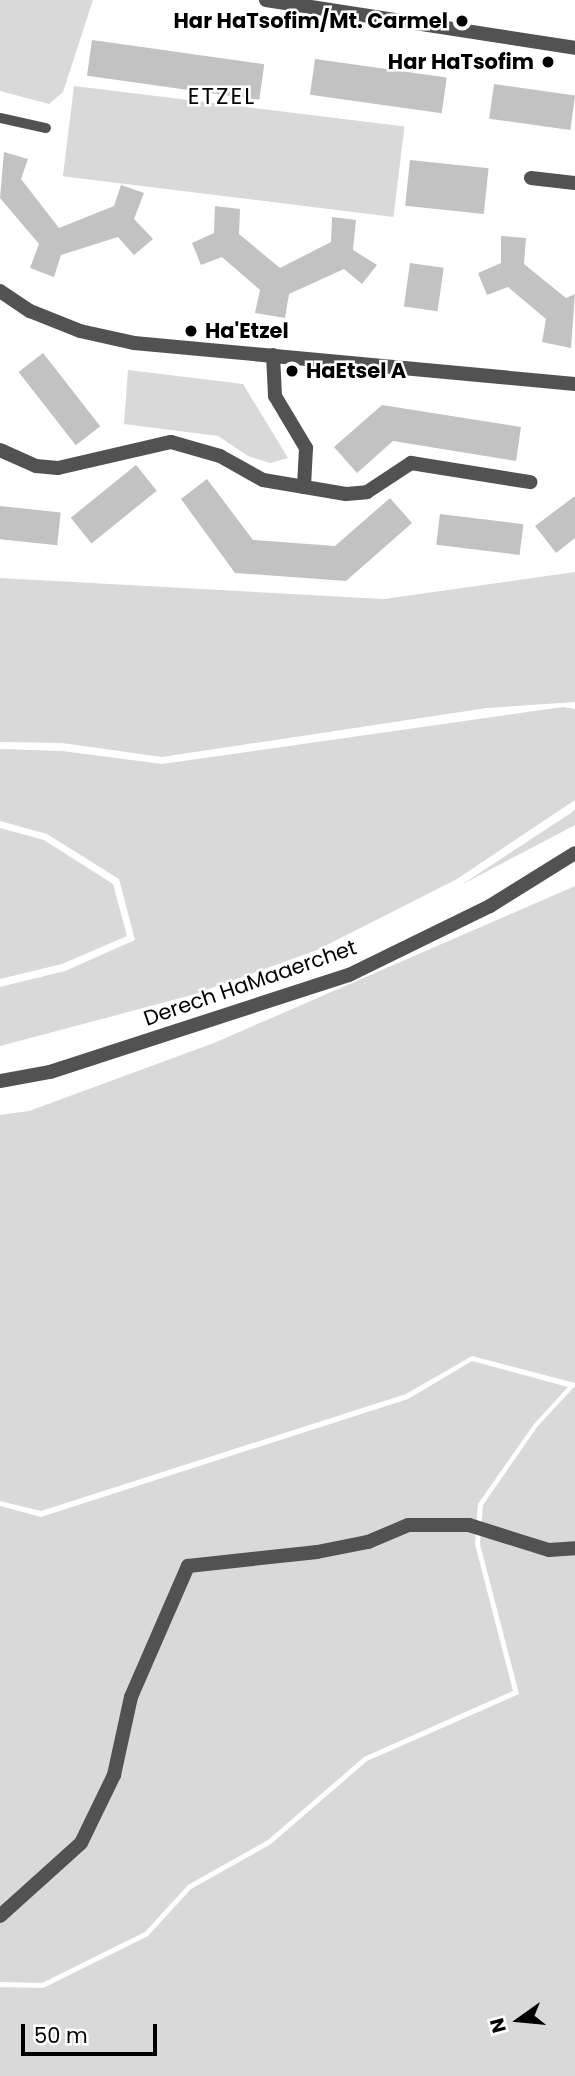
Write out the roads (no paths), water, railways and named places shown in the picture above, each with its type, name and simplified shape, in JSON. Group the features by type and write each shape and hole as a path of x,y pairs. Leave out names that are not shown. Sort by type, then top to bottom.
{"street":[{"path":"266,0 575,48"},
{"path":"531,178 575,183"},
{"path":"0,291 30,311 80,331 134,343 575,384"},
{"path":"273,355 275,396 306,448 304,487"},
{"path":"0,450 36,466 58,467 171,442 220,456 263,480 346,494 368,492 411,463 530,482"},
{"name":"Derech HaMaaerchet","path":"0,1081 50,1072 349,975 490,906 575,853"},
{"path":"0,1916 81,1843 114,1775 131,1697 188,1566 317,1552 368,1542 408,1525 468,1525 550,1550 575,1548"}],"lane":[{"path":"0,118 46,128"}],"place":[{"name":"Har HaTsofim/Mt. Carmel","path":"462,21"},
{"name":"Har HaTsofim","path":"548,62"},
{"name":"Ha'Etzel","path":"191,331"},
{"name":"HaEtsel A","path":"292,371"}],"district":[{"name":"ETZEL","path":"222,96"}]}
